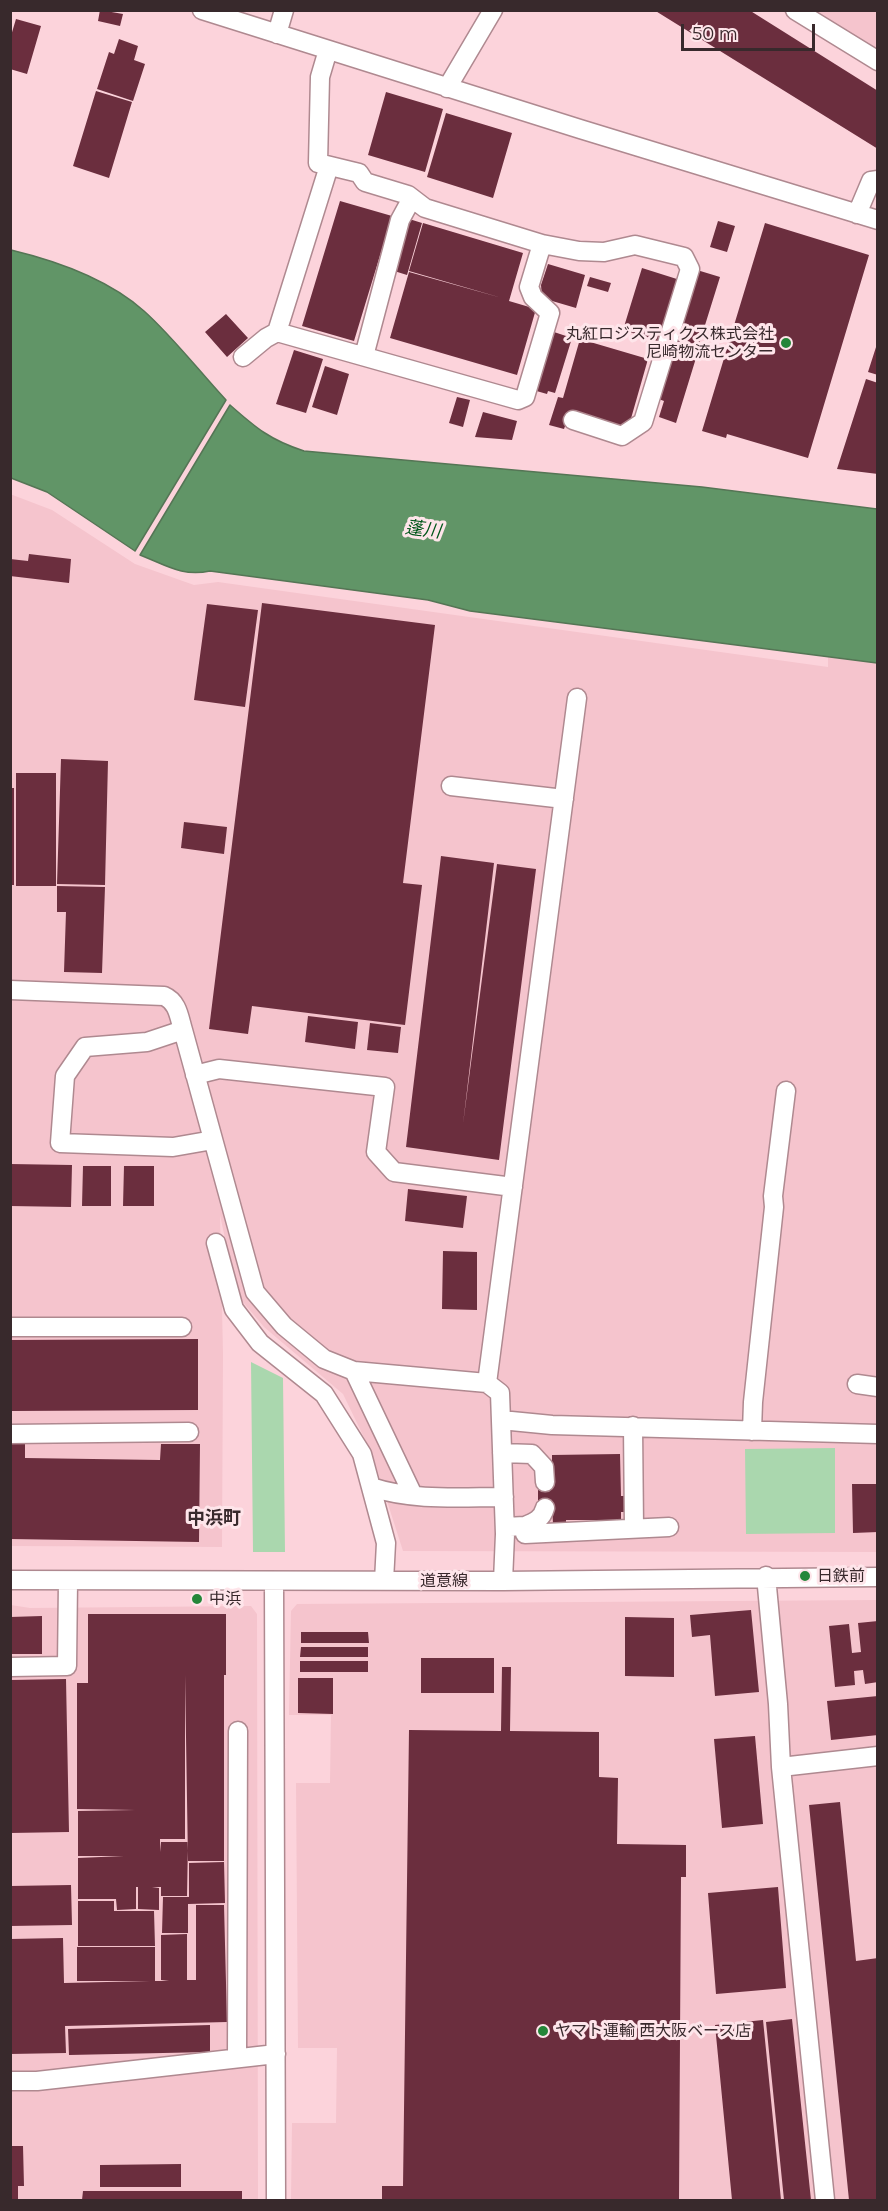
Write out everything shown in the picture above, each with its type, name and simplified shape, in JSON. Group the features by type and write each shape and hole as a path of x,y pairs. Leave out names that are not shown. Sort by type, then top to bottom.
{"street":[{"path":"202,10 447,88 878,220"},
{"path":"277,34 284,10"},
{"path":"447,88 493,10"},
{"path":"795,10 878,61"},
{"path":"328,50 320,77 318,163 359,173 364,182 412,198 425,208 542,244 579,251 604,252 635,245 684,257 690,269 643,422 622,436 573,420"},
{"path":"278,332 328,166"},
{"path":"857,214 871,181 878,180"},
{"path":"364,356 400,220 412,198"},
{"path":"243,357 266,338 278,332 518,400 525,397 550,313 533,297 529,286 542,244"},
{"path":"487,1383 577,698"},
{"path":"451,786 564,800"},
{"path":"10,990 164,996 171,999 175,1004 183,1030 255,1292 284,1326 324,1359 354,1371 487,1383 500,1393 505,1527 503,1581"},
{"path":"183,1030 147,1042 85,1047 65,1076 60,1143 172,1147 213,1140"},
{"path":"195,1075 219,1069 385,1087 376,1152 394,1173 513,1187"},
{"path":"752,1431 753,1402 774,1207 773,1196 786,1091"},
{"path":"216,1243 234,1309 260,1343 324,1394 362,1454 386,1543 384,1581"},
{"path":"10,1327 182,1327"},
{"path":"354,1371 412,1495"},
{"path":"857,1384 878,1387"},
{"path":"501,1420 552,1425 878,1434"},
{"path":"633,1426 634,1528"},
{"path":"10,1434 189,1432"},
{"path":"502,1452 532,1454 544,1467 545,1482"},
{"path":"371,1487 386,1492 412,1495 504,1497"},
{"path":"505,1527 525,1526 537,1521 544,1514 545,1508"},
{"path":"525,1526 525,1534 669,1527"},
{"path":"766,1576 778,1704 781,1767 825,2200"},
{"name":"道意線","path":"10,1580 503,1581 766,1576 878,1577"},
{"path":"10,1667 68,1666 68,1581"},
{"path":"274,1581 276,2200"},
{"path":"237,2058 238,1731"},
{"path":"781,1767 878,1756"},
{"path":"10,2081 37,2081 276,2054"}],"shaded area":[{"path":"815,11 877,11 877,50"},
{"path":"10,494 52,510 135,564 194,585 218,582 828,667 828,657 877,663 877,1552 403,1551 372,1454 343,1394 264,1327 237,1295 220,1215 223,1354 222,1547 11,1546"},
{"path":"251,1362 283,1378 285,1552 253,1552"},
{"path":"835,1448 835,1533 746,1534 745,1449"},
{"path":"877,1600 877,2200 291,2200 292,2123 336,2123 337,2048 298,2048 296,1783 330,1783 331,1715 289,1715 291,1611 297,1604"},
{"path":"11,1605 30,1608 251,1606 257,1614 258,2200 11,2200"}],"water":[{"path":"11,250 81,273 130,300 165,332 226,400 135,551 47,492 11,478"},
{"name":"蓬川","path":"230,405 264,432 304,451 702,487 877,509 877,663 470,611 428,600 210,571 182,571 140,555"}],"building":[{"path":"100,10 123,14 120,26 98,21"},
{"path":"654,10 749,10 878,91 878,149"},
{"path":"16,19 41,26 27,74 10,69 10,39"},
{"path":"119,39 138,46 134,60 145,64 133,101 97,89 109,52 114,54"},
{"path":"96,91 132,102 109,178 73,166"},
{"path":"386,92 443,109 425,172 368,155"},
{"path":"446,113 512,133 493,198 427,177"},
{"path":"340,201 392,216 354,341 302,326"},
{"path":"406,218 422,223 407,275 391,270"},
{"path":"718,221 735,226 727,252 710,247"},
{"path":"423,223 523,253 509,301 536,309 517,375 390,338 409,272 502,298 409,271"},
{"name":"丸紅ロジスティクス株式会社 尼崎物流センター","path":"765,223 869,255 808,458 727,434 726,438 702,431"},
{"path":"548,264 585,275 576,308 542,298 541,285"},
{"path":"642,268 680,280 661,342 623,330"},
{"path":"697,270 720,277 696,354 673,347"},
{"path":"590,277 611,283 608,292 587,286"},
{"path":"226,314 248,338 227,357 205,332"},
{"path":"551,331 572,338 555,393 548,391 547,394 533,390"},
{"path":"580,339 648,359 628,429 570,412 564,429 549,425 558,397 563,398"},
{"path":"878,344 878,375 868,372"},
{"path":"294,350 323,359 306,413 276,404"},
{"path":"670,350 696,358 676,423 659,417 664,401 656,398"},
{"path":"325,366 349,374 337,415 312,407"},
{"path":"866,379 878,383 878,474 837,469"},
{"path":"457,397 470,400 463,427 449,423"},
{"path":"483,412 517,421 512,440 475,437"},
{"path":"29,554 71,559 69,583 10,576 10,559 28,561"},
{"path":"262,603 435,625 403,883 422,885 405,1025 252,1006 248,1034 209,1029"},
{"path":"207,604 258,610 245,707 194,700"},
{"path":"61,759 108,761 105,885 57,884"},
{"path":"16,773 56,773 56,886 16,886"},
{"path":"10,788 14,788 14,885 10,885"},
{"path":"184,822 227,827 224,854 181,848"},
{"path":"441,856 494,863 463,1124 497,864 536,869 499,1160 406,1147"},
{"path":"57,886 105,887 102,973 64,972 66,912 57,912"},
{"path":"308,1016 358,1022 355,1049 305,1042"},
{"path":"370,1023 401,1027 398,1053 367,1050"},
{"path":"10,1164 72,1165 71,1207 10,1206"},
{"path":"83,1166 111,1166 111,1206 82,1206"},
{"path":"124,1166 154,1166 154,1206 123,1206"},
{"path":"408,1189 467,1196 463,1228 405,1221"},
{"path":"443,1251 477,1252 477,1310 442,1309"},
{"path":"198,1339 198,1410 12,1411 11,1340"},
{"path":"10,1441 25,1441 25,1458 160,1460 161,1444 200,1444 199,1542 10,1539"},
{"path":"620,1454 621,1496 629,1496 629,1512 621,1512 621,1520 566,1520 566,1524 553,1524 552,1504 538,1504 538,1486 552,1485 552,1455"},
{"path":"852,1484 878,1484 878,1532 853,1533"},
{"path":"751,1610 759,1692 715,1696 710,1635 692,1637 690,1615"},
{"path":"88,1614 226,1614 224,1861 188,1861 188,1851 187,1896 161,1896 161,1887 152,1887 159,1888 159,1910 138,1909 138,1887 136,1887 136,1909 117,1910 116,1899 78,1899 78,1858 124,1856 78,1856 78,1811 135,1810 77,1809 77,1683 88,1683","holes":["185,1675 188,1842 161,1842 160,1852 160,1839 185,1839"]},
{"path":"42,1616 42,1654 10,1654 10,1617"},
{"path":"625,1617 674,1618 674,1677 625,1676"},
{"path":"878,1621 878,1682 865,1684 863,1670 854,1671 855,1685 835,1687 829,1626 849,1624 852,1653 861,1652 858,1623"},
{"path":"301,1632 368,1632 369,1643 301,1643"},
{"path":"301,1647 368,1647 368,1657 300,1657"},
{"path":"421,1658 494,1658 494,1693 421,1693"},
{"path":"300,1661 368,1661 368,1672 300,1672"},
{"name":"ヤマト運輸 西大阪ベース店","path":"502,1667 511,1667 510,1731 599,1732 599,1777 618,1778 617,1844 686,1845 686,1877 681,1877 679,2200 382,2200 382,2186 403,2186 409,1730 501,1731"},
{"path":"298,1678 333,1678 333,1714 298,1713"},
{"path":"66,1679 69,1832 10,1833 10,1680"},
{"path":"878,1696 878,1735 831,1740 827,1701"},
{"path":"755,1736 763,1824 722,1828 714,1739"},
{"path":"840,1802 856,1961 878,1958 878,2200 849,2200 809,1805"},
{"path":"224,1862 225,1903 188,1904 188,1933 162,1933 163,1897 189,1897 189,1863"},
{"path":"71,1885 72,1925 10,1926 10,1886"},
{"path":"778,1887 786,1988 716,1994 708,1893"},
{"path":"78,1901 114,1901 114,1911 154,1911 155,1946 78,1946"},
{"path":"196,1905 224,1905 227,2022 65,2026 66,2053 10,2054 10,1939 63,1938 64,1983 150,1981 77,1981 77,1947 155,1947 155,1981 169,1981 161,1980 161,1935 187,1934 187,1980 196,1980"},
{"path":"792,2019 811,2200 784,2200 766,2022"},
{"path":"763,2020 781,2200 732,2200 715,2025"},
{"path":"210,2025 210,2052 69,2055 68,2029"},
{"path":"10,2146 23,2146 24,2186 18,2186 18,2200 10,2200"},
{"path":"181,2164 181,2187 100,2187 100,2165"},
{"path":"83,2191 242,2191 242,2200 82,2200"}],"place":[{"name":"丸紅ロジスティクス株式会社 尼崎物流センター","path":"786,343"},
{"name":"日鉄前","path":"805,1576"},
{"name":"中浜","path":"197,1599"},
{"name":"ヤマト運輸 西大阪ベース店","path":"543,2031"}],"district":[{"name":"中浜町","path":"214,1519"}]}
